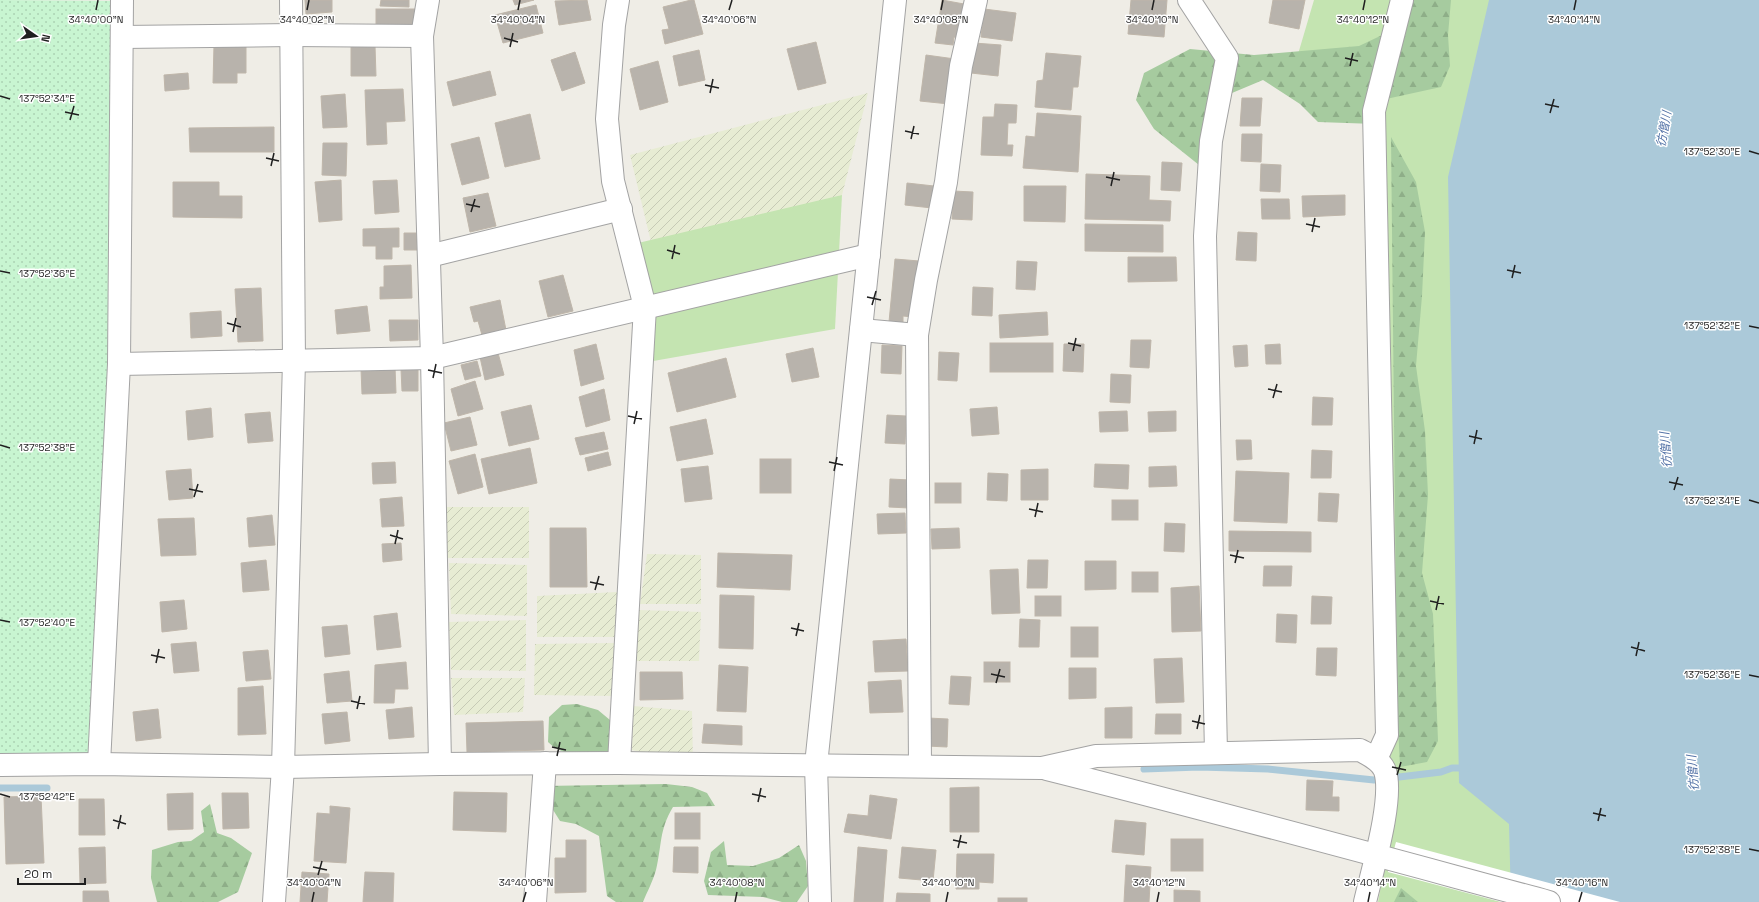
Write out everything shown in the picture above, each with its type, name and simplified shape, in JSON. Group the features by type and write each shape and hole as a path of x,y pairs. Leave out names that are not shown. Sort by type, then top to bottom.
{"street":[{"path":"99,764 119,364 122,0"},
{"path":"274,902 283,767 294,361 291,0"},
{"path":"428,0 422,36 432,358 440,764"},
{"path":"618,0 614,25 607,119 613,181 645,307 619,764"},
{"path":"820,902 816,765 895,0"},
{"path":"920,766 917,335 926,280 946,182 961,66 976,0"},
{"path":"1189,0 1227,58 1211,141 1205,236 1216,753"},
{"path":"1376,759 1387,735 1374,111 1402,0"},
{"path":"122,38 291,35 422,36"},
{"path":"429,256 620,209"},
{"path":"119,364 432,358 868,254"},
{"path":"861,330 917,335"},
{"path":"1042,768 1096,756 1360,750 1376,759 1385,771 1387,802 1383,858 1365,902"},
{"path":"535,902 545,763"},
{"path":"0,765 99,764 283,767 545,763 1042,768 1175,801 1549,902"}],"green space":[{"path":"0,0 122,1 99,764 0,761"},
{"path":"1314,0 1497,0 1520,813 1514,902 1378,902 1392,826 1383,553 1375,124 1296,61"},
{"path":"1411,0 1451,0 1448,35 1450,66 1441,87 1377,101 1375,124 1318,122 1300,104 1263,80 1232,93 1209,173 1154,129 1136,100 1144,73 1190,49 1254,55 1359,46 1395,29"},
{"path":"868,93 842,195 652,246 630,155"},
{"path":"1391,137 1416,182 1425,232 1422,296 1416,366 1425,431 1428,495 1422,573 1433,614 1438,741 1427,762 1400,767 1397,704"},
{"path":"842,195 835,329 642,363 638,243"},
{"path":"442,507 529,507 529,558 441,558"},
{"path":"647,554 701,555 701,604 640,604"},
{"path":"449,563 527,565 527,616 451,614"},
{"path":"617,592 617,637 537,637 537,596"},
{"path":"639,610 701,612 699,661 636,661"},
{"path":"526,620 526,671 451,670 449,622"},
{"path":"615,643 613,696 534,695 535,644"},
{"path":"451,678 525,678 523,712 454,715"},
{"path":"577,704 598,710 610,720 611,735 608,752 584,755 569,753 562,751 548,742 549,717 562,705"},
{"path":"633,706 692,711 693,764 632,750"},
{"path":"666,784 692,787 707,793 715,806 673,807 668,815 663,830 655,874 643,902 616,902 607,896 599,836 576,824 560,821 550,805 543,786"},
{"path":"210,804 217,833 231,838 252,853 238,892 218,902 157,902 151,878 152,850 178,842 191,841 204,832 201,811"},
{"path":"724,841 727,865 753,866 779,858 799,845 806,861 808,886 797,902 782,902 763,897 708,895 704,881 711,852"},
{"path":"1401,888 1418,902 1394,902"}],"water":[{"name":"彷僧川","path":"1489,0 1759,0 1759,902 1511,902 1509,824 1459,783 1448,177"}],"pier":[{"path":"1396,842 1620,902 1501,902 1388,872"}],"building":[{"path":"305,0 332,0 332,12 306,14"},
{"path":"381,0 409,0 409,7 380,6"},
{"path":"513,0 534,0 515,5"},
{"path":"587,0 591,20 559,25 555,1"},
{"path":"694,0 703,34 665,44 662,30 669,29 663,7"},
{"path":"942,0 964,4 959,38 954,37 953,45 935,43"},
{"path":"1131,0 1167,0 1164,37 1128,34"},
{"path":"1273,0 1305,0 1299,29 1269,23"},
{"path":"536,5 543,33 503,43 495,15"},
{"path":"376,9 415,9 415,27 376,27"},
{"path":"984,9 1016,13 1012,41 981,37"},
{"path":"816,42 826,83 798,90 787,49"},
{"path":"974,43 1001,45 998,76 971,73"},
{"path":"214,45 246,46 246,73 237,73 237,83 213,83"},
{"path":"351,46 375,46 376,76 351,76"},
{"path":"699,50 705,80 679,86 673,56"},
{"path":"575,52 585,83 562,91 551,60"},
{"path":"1046,53 1081,56 1078,87 1073,87 1071,110 1035,107 1037,81 1043,80"},
{"path":"926,55 955,59 949,104 920,101"},
{"path":"658,61 668,102 640,110 630,69"},
{"path":"490,71 496,95 453,106 447,82"},
{"path":"188,73 189,89 165,91 164,75"},
{"path":"403,89 405,121 386,122 387,144 367,145 365,90"},
{"path":"345,94 347,127 323,128 321,96"},
{"path":"1242,98 1262,98 1260,126 1240,126"},
{"path":"995,104 1017,105 1016,123 1008,123 1007,145 1013,145 1012,156 981,155 983,117 994,117"},
{"path":"1037,113 1081,116 1078,172 1023,168 1026,136 1035,137"},
{"path":"530,114 540,159 505,167 495,123"},
{"path":"274,127 274,152 190,152 189,128"},
{"path":"1242,134 1262,134 1261,162 1241,161"},
{"path":"479,137 489,178 462,185 451,144"},
{"path":"323,143 347,143 346,176 322,175"},
{"path":"1162,162 1182,163 1180,191 1161,190"},
{"path":"1261,164 1281,165 1280,192 1260,191"},
{"path":"1086,174 1150,176 1149,200 1171,201 1170,221 1085,219"},
{"path":"341,180 342,220 319,222 315,182"},
{"path":"397,180 399,212 375,214 373,181"},
{"path":"173,182 219,182 219,196 242,196 242,218 173,217"},
{"path":"907,183 934,186 932,208 905,205"},
{"path":"1024,186 1066,186 1065,222 1024,221"},
{"path":"953,191 973,192 972,220 952,219"},
{"path":"488,193 496,226 470,232 463,198"},
{"path":"1345,195 1345,215 1303,217 1302,196"},
{"path":"1261,199 1289,199 1290,219 1262,219"},
{"path":"1085,224 1163,225 1163,252 1085,251"},
{"path":"399,228 399,247 392,247 392,259 376,259 376,246 363,246 363,229"},
{"path":"1238,232 1257,233 1256,261 1236,260"},
{"path":"404,233 416,233 417,250 404,250"},
{"path":"1128,257 1176,257 1177,281 1128,282"},
{"path":"895,259 919,261 913,317 903,316 903,323 889,322"},
{"path":"1017,261 1037,262 1035,290 1016,289"},
{"path":"411,265 412,298 380,299 380,287 384,287 384,266"},
{"path":"563,275 573,311 548,317 539,281"},
{"path":"973,287 993,288 992,316 972,315"},
{"path":"261,288 263,341 238,342 235,289"},
{"path":"500,300 506,330 482,335 478,321 474,322 470,307"},
{"path":"367,306 370,331 337,334 335,310"},
{"path":"221,311 222,336 191,338 190,313"},
{"path":"1047,312 1048,335 1000,338 999,315"},
{"path":"389,320 418,320 418,340 390,341"},
{"path":"1131,340 1151,340 1149,368 1130,367"},
{"path":"990,343 1053,343 1053,372 990,372"},
{"path":"596,344 604,379 581,386 574,350"},
{"path":"1064,344 1084,344 1083,372 1063,371"},
{"path":"1280,344 1281,364 1266,364 1265,345"},
{"path":"882,345 902,346 901,374 881,373"},
{"path":"1247,345 1248,366 1235,367 1233,346"},
{"path":"813,348 819,377 792,382 786,354"},
{"path":"939,352 959,353 957,381 938,380"},
{"path":"498,353 504,375 485,380 480,357"},
{"path":"726,358 736,397 677,412 668,373"},
{"path":"477,361 481,376 465,380 461,365"},
{"path":"395,367 396,393 362,394 361,369"},
{"path":"401,369 418,369 418,391 402,391"},
{"path":"1111,374 1131,375 1130,403 1110,402"},
{"path":"475,381 483,409 458,416 451,389"},
{"path":"604,389 610,420 586,427 579,397"},
{"path":"1313,397 1333,398 1332,425 1312,425"},
{"path":"531,405 539,439 509,446 501,412"},
{"path":"997,407 999,434 972,436 970,409"},
{"path":"211,408 213,437 188,440 186,411"},
{"path":"1127,411 1128,431 1100,432 1099,412"},
{"path":"1176,411 1176,431 1149,432 1148,412"},
{"path":"270,412 273,441 248,443 245,414"},
{"path":"887,415 906,416 905,444 885,443"},
{"path":"470,417 477,445 451,451 444,423"},
{"path":"706,419 713,454 677,461 670,427"},
{"path":"604,432 608,449 580,455 575,438"},
{"path":"1236,440 1251,440 1252,459 1237,460"},
{"path":"530,448 537,483 489,494 481,459"},
{"path":"1312,450 1332,451 1331,478 1311,478"},
{"path":"608,452 611,465 588,471 585,458"},
{"path":"475,454 483,487 458,494 449,461"},
{"path":"760,459 791,459 791,493 760,493"},
{"path":"395,462 396,483 373,484 372,463"},
{"path":"1095,464 1129,465 1128,489 1094,487"},
{"path":"708,466 712,499 685,502 681,469"},
{"path":"1176,466 1177,486 1149,487 1149,467"},
{"path":"191,469 193,498 169,500 166,471"},
{"path":"1048,469 1048,500 1021,500 1021,470"},
{"path":"1236,471 1289,473 1287,523 1234,521"},
{"path":"988,473 1008,474 1007,501 987,500"},
{"path":"890,479 910,480 909,508 889,507"},
{"path":"935,483 961,483 961,503 935,503"},
{"path":"1319,493 1339,494 1337,522 1318,521"},
{"path":"402,497 404,526 382,527 380,499"},
{"path":"1112,500 1138,500 1138,520 1112,520"},
{"path":"905,513 906,533 878,534 877,514"},
{"path":"272,515 275,545 249,547 247,518"},
{"path":"194,518 196,555 161,556 158,519"},
{"path":"1165,523 1185,524 1184,552 1164,551"},
{"path":"550,528 586,528 587,587 550,587"},
{"path":"959,528 960,548 932,549 931,529"},
{"path":"1229,531 1311,532 1311,552 1229,551"},
{"path":"401,543 402,560 383,562 382,544"},
{"path":"718,553 792,555 790,590 717,587"},
{"path":"266,560 269,590 243,592 241,563"},
{"path":"1028,560 1048,560 1047,588 1027,588"},
{"path":"1085,561 1116,561 1116,589 1085,590"},
{"path":"1264,566 1292,566 1291,586 1263,586"},
{"path":"1018,569 1020,613 992,614 990,570"},
{"path":"1132,572 1158,572 1158,592 1132,592"},
{"path":"1199,586 1201,631 1172,632 1171,588"},
{"path":"720,595 754,596 753,649 719,648"},
{"path":"1035,596 1061,596 1061,616 1035,616"},
{"path":"1312,596 1332,597 1331,624 1311,624"},
{"path":"184,600 187,629 162,632 160,602"},
{"path":"397,613 401,647 377,650 374,616"},
{"path":"1277,614 1297,615 1296,643 1276,642"},
{"path":"1020,619 1040,620 1039,647 1019,647"},
{"path":"347,625 350,654 325,657 322,627"},
{"path":"1071,627 1098,627 1098,657 1071,657"},
{"path":"906,639 908,671 875,672 873,641"},
{"path":"196,642 199,671 174,673 171,644"},
{"path":"1317,648 1337,648 1336,676 1316,675"},
{"path":"268,650 271,679 246,681 243,652"},
{"path":"1182,658 1184,702 1156,703 1154,659"},
{"path":"406,662 408,689 395,689 394,703 374,703 375,665"},
{"path":"984,662 1010,662 1010,682 984,682"},
{"path":"719,665 748,667 746,712 717,711"},
{"path":"1069,668 1096,668 1096,698 1069,699"},
{"path":"349,671 352,701 327,703 324,674"},
{"path":"640,672 682,672 683,699 640,700"},
{"path":"951,676 971,677 969,705 949,704"},
{"path":"901,680 903,712 870,713 868,682"},
{"path":"263,686 266,734 238,735 238,688"},
{"path":"412,707 414,737 389,739 386,710"},
{"path":"1132,707 1132,738 1105,738 1105,708"},
{"path":"158,709 161,738 136,741 133,712"},
{"path":"347,712 350,741 325,744 322,714"},
{"path":"1156,714 1181,714 1181,734 1155,734"},
{"path":"928,718 948,719 947,747 927,746"},
{"path":"543,721 544,750 467,752 466,723"},
{"path":"704,724 742,726 742,745 702,743"},
{"path":"1307,780 1333,781 1332,797 1339,797 1339,811 1306,810"},
{"path":"979,787 979,832 950,832 950,788"},
{"path":"454,792 507,793 506,832 453,830"},
{"path":"193,793 193,829 168,830 167,794"},
{"path":"222,793 248,793 249,828 223,829"},
{"path":"870,795 897,799 891,839 844,832 848,814 868,816"},
{"path":"41,796 44,863 6,864 4,797"},
{"path":"79,799 104,799 105,835 79,835"},
{"path":"330,806 350,808 346,863 314,861 317,813 330,814"},
{"path":"675,813 700,813 700,839 675,839"},
{"path":"1115,820 1146,823 1144,855 1112,852"},
{"path":"1171,839 1203,839 1203,871 1171,871"},
{"path":"566,840 586,840 586,892 555,893 555,858 566,858"},
{"path":"105,847 106,883 80,884 79,848"},
{"path":"674,847 698,847 698,873 673,872"},
{"path":"858,847 887,850 883,902 854,902"},
{"path":"902,847 936,850 933,881 899,878"},
{"path":"957,854 994,854 993,883 979,882 979,889 956,889"},
{"path":"1126,865 1151,867 1149,902 1124,902"},
{"path":"302,872 329,874 327,902 300,902"},
{"path":"365,872 394,873 393,902 363,902"},
{"path":"1174,890 1200,891 1200,902 1174,902"},
{"path":"83,891 108,891 109,902 83,902"},
{"path":"897,893 930,894 930,902 896,902"},
{"path":"998,898 1027,898 1027,902 998,902"}],"waterway":[{"path":"1144,769 1199,767 1268,769 1374,780 1441,772 1452,768 1467,768"},
{"path":"0,788 47,788"}]}
